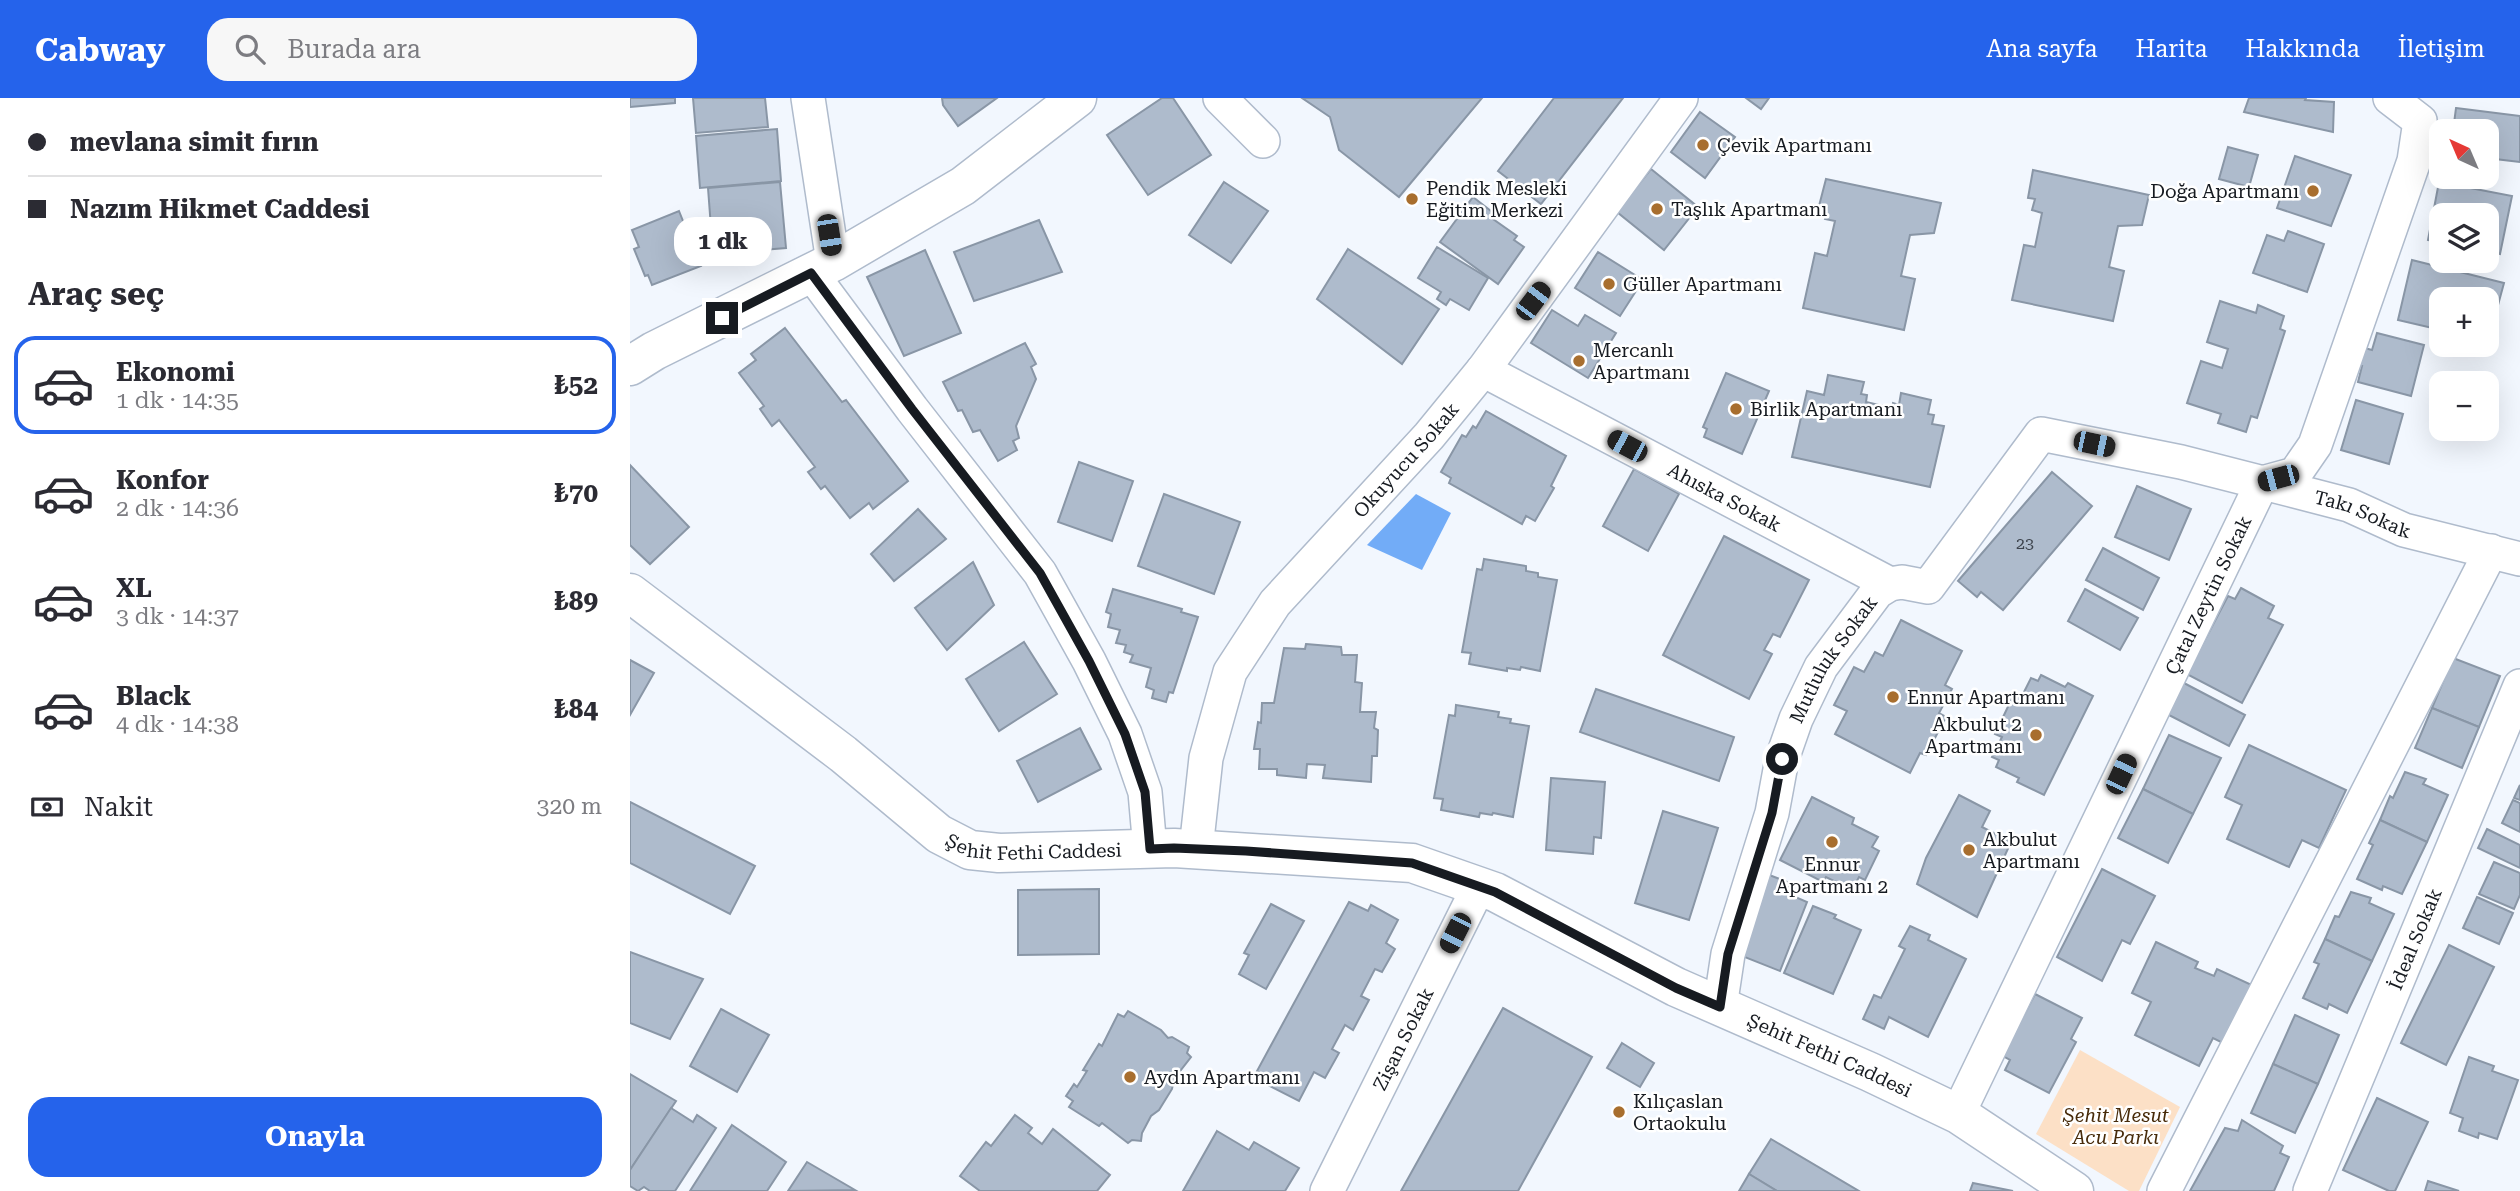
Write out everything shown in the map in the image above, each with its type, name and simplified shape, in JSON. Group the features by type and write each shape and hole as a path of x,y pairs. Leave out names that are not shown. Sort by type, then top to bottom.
{"street":[{"path":"808,98 822,268 912,409 1040,573 1089,661 1125,734 1145,792 1150,849"},
{"path":"630,366 654,351 822,268 963,186 1077,98"},
{"path":"1220,98 1263,141"},
{"name":"Okuyucu Sokak","path":"1196,849 1206,758 1230,672 1275,603 1429,436 1483,370 1681,98"},
{"path":"2262,483 2295,474 2315,445 2414,161 2420,121 2389,98"},
{"name":"Ahıska Sokak","path":"1483,370 1890,584"},
{"name":"Takı Sokak","path":"2041,434 2181,462 2349,505 2404,530 2505,555"},
{"name":"Mutluluk Sokak","path":"1720,1007 1728,954 1772,813 1782,759 1796,719 1821,667 1877,592 1890,584 1902,582 1928,587 2041,434"},
{"name":"Çatal Zeytin Sokak","path":"1958,1114 2262,483"},
{"path":"2164,1191 2505,555"},
{"name":"Şehit Fethi Caddesi","path":"630,593 843,754 939,834 970,850 999,853 1196,849 1412,863 1495,892 1676,988 1870,1072 1958,1114 2074,1191"},
{"name":"İdeal Sokak","path":"2310,1191 2520,686"},
{"name":"Zişan Sokak","path":"1327,1191 1479,887"}],"green space":[{"name":"Şehit Mesut Acu Parkı","path":"2080,1050 2180,1107 2139,1191 2129,1191 2036,1134"}],"water":[{"path":"1416,494 1451,513 1422,570 1367,545"}],"building":[{"path":"630,98 675,98 675,103 630,107"},
{"path":"693,98 765,98 768,127 696,133"},
{"path":"942,98 997,98 958,126 943,105"},
{"path":"1162,98 1173,98 1211,155 1148,195 1107,135"},
{"path":"1302,98 1482,98 1399,197 1339,150 1330,117"},
{"path":"1554,98 1623,98 1541,204 1498,171"},
{"path":"1746,98 1769,98 1761,109"},
{"path":"2249,98 2306,98 2305,100 2334,102 2333,132 2244,112"},
{"path":"2456,108 2520,116 2520,162 2499,159 2499,119 2455,119"},
{"name":"Çevik Apartmanı","path":"1700,112 1735,137 1705,178 1671,152"},
{"path":"777,129 781,181 700,188 696,136"},
{"path":"2228,147 2258,155 2249,187 2219,179"},
{"name":"Doğa Apartmanı","path":"2295,156 2351,175 2331,226 2277,208"},
{"name":"Taşlık Apartmanı","path":"1651,169 1698,207 1664,250 1617,212"},
{"path":"2033,170 2149,195 2142,225 2118,226 2109,267 2124,271 2113,321 2012,300 2024,245 2035,247 2042,213 2032,210 2035,199 2028,198"},
{"path":"1826,179 1941,203 1934,233 1910,235 1901,276 1915,279 1904,330 1803,308 1815,253 1827,256 1835,221 1825,219 1827,208 1819,206"},
{"path":"780,182 786,248 713,254 708,188"},
{"path":"1224,182 1268,211 1231,263 1189,235"},
{"path":"2438,189 2476,189 2512,196 2500,254 2499,203 2435,203"},
{"path":"1473,197 1496,215 1493,219 1517,236 1514,240 1524,247 1498,284 1440,242"},
{"path":"679,211 701,266 652,285 648,275 645,276 634,249 639,247 632,230"},
{"path":"1039,220 1062,272 974,301 954,252"},
{"path":"2288,231 2324,244 2307,292 2253,273 2267,235 2284,241"},
{"path":"1437,247 1488,278 1469,310 1450,299 1446,305 1437,299 1441,292 1418,278"},
{"path":"1348,249 1439,309 1402,364 1317,299"},
{"path":"925,250 961,333 904,356 867,277"},
{"name":"Güller Apartmanı","path":"1598,252 1643,280 1620,316 1575,288"},
{"path":"2412,260 2429,264 2429,273 2464,273 2504,283 2499,301 2499,287 2429,287 2429,327 2398,320"},
{"path":"2220,301 2256,313 2258,305 2284,316 2280,329 2285,331 2257,418 2251,416 2246,432 2218,423 2221,414 2187,403 2201,361 2222,368 2228,349 2207,342"},
{"name":"Mercanlı Apartmanı","path":"1552,310 1578,326 1585,315 1616,333 1588,378 1531,343"},
{"path":"785,328 842,402 846,400 908,481 873,509 869,503 850,518 825,486 821,489 808,472 815,467 779,420 772,426 760,409 764,406 739,373 756,360 751,354"},
{"path":"2377,333 2424,345 2411,396 2358,382 2362,366 2357,365 2361,347 2372,350"},
{"path":"1025,343 1036,364 1031,367 1036,379 1016,426 1019,438 1013,441 1017,450 998,461 980,430 973,432 962,410 958,411 943,382"},
{"name":"Birlik Apartmanı","path":"1726,373 1769,391 1742,454 1704,437 1707,429 1703,427"},
{"path":"1828,375 1864,382 1861,394 1867,395 1866,402 1892,408 1893,403 1899,405 1901,393 1931,400 1928,414 1934,415 1932,424 1944,426 1930,487 1792,457 1807,391 1824,395"},
{"path":"2356,400 2403,414 2389,464 2341,450"},
{"path":"1486,411 1566,456 1551,486 1554,488 1535,521 1526,516 1522,524 1449,483 1451,478 1441,472 1462,435 1466,437 1473,426 1476,428"},
{"path":"1079,462 1133,481 1112,541 1058,522"},
{"path":"630,465 689,527 650,564 630,545"},
{"path":"1634,469 1679,494 1648,551 1603,526"},
{"path":"2052,472 2092,506 2003,610 1981,592 1977,597 1958,581"},
{"path":"2137,486 2191,509 2169,560 2115,537"},
{"path":"1164,494 1240,522 1214,594 1138,566"},
{"path":"918,509 946,539 894,581 871,554"},
{"path":"1724,536 1809,580 1780,637 1773,634 1764,650 1772,654 1749,699 1663,655"},
{"path":"2103,548 2159,578 2143,610 2086,580"},
{"path":"1484,559 1526,566 1526,571 1538,573 1538,577 1557,580 1540,671 1521,667 1520,670 1507,668 1507,671 1469,664 1471,653 1462,652 1477,569 1482,570"},
{"path":"973,562 994,605 947,650 915,608"},
{"path":"2241,588 2274,606 2268,618 2283,625 2242,703 2181,671 2196,657 2228,596 2235,599"},
{"path":"1113,589 1182,609 1181,612 1198,617 1173,693 1169,692 1166,702 1152,698 1154,690 1146,687 1151,668 1130,662 1133,655 1124,652 1126,645 1116,643 1120,630 1108,627 1111,614 1106,612"},
{"path":"2085,589 2138,618 2120,650 2068,621"},
{"name":"Ennur Apartmanı","path":"1901,620 1962,651 1945,685 1952,689 1939,713 1946,717 1926,755 1920,753 1910,773 1835,734 1847,711 1834,705 1854,667 1864,672 1875,652 1883,656"},
{"path":"1024,642 1057,694 999,731 966,679"},
{"path":"1306,644 1341,647 1342,655 1357,655 1355,682 1362,683 1360,712 1376,712 1374,728 1378,730 1377,756 1372,756 1371,782 1323,778 1325,765 1307,764 1306,778 1277,775 1277,769 1259,769 1260,749 1254,749 1258,722 1261,723 1262,703 1274,703 1284,648 1305,649"},
{"path":"2453,658 2500,676 2479,727 2432,708"},
{"path":"630,660 654,673 630,715"},
{"name":"Akbulut 2 Apartmanı","path":"2041,675 2065,687 2068,683 2093,696 2044,795 2017,782 2019,778 1996,767 1999,760 1992,757 2002,737 1995,734 2014,694 2021,698 2031,678 2038,681"},
{"path":"2182,682 2245,715 2229,746 2165,713"},
{"path":"1596,689 1734,737 1719,781 1580,732"},
{"path":"1456,705 1499,712 1498,717 1511,719 1510,723 1529,726 1513,817 1480,813 1479,817 1441,810 1443,799 1434,798 1449,715 1455,716"},
{"path":"2432,708 2479,727 2462,768 2415,748"},
{"path":"1080,728 1101,769 1038,802 1017,761"},
{"path":"2169,735 2221,758 2193,814 2143,789"},
{"path":"2249,745 2346,790 2319,848 2302,840 2289,867 2227,839 2242,805 2225,797"},
{"path":"2405,772 2426,779 2423,784 2448,795 2427,842 2380,820 2390,796 2393,798"},
{"path":"1551,778 1605,782 1601,838 1594,837 1593,854 1546,850"},
{"path":"2520,785 2520,800 2514,798"},
{"path":"2143,789 2193,814 2168,863 2118,838"},
{"name":"Akbulut Apartmanı","path":"1959,795 1990,811 1982,827 2011,842 1977,917 1917,884 1926,858"},
{"name":"Ennur Apartmanı 2","path":"1812,797 1854,818 1852,824 1878,837 1872,847 1879,851 1865,880 1859,877 1852,890 1826,877 1823,882 1780,860"},
{"path":"2513,800 2520,803 2520,832 2502,823"},
{"path":"630,802 755,866 730,914 630,863"},
{"path":"1663,811 1718,828 1689,920 1635,903"},
{"path":"2380,820 2427,842 2402,894 2383,886 2382,890 2357,879 2373,845 2369,843"},
{"path":"2487,829 2520,845 2520,868 2478,848"},
{"path":"2494,862 2520,873 2520,895 2514,909 2479,894"},
{"path":"2102,869 2155,896 2130,944 2122,940 2102,981 2057,957"},
{"path":"1764,873 1790,883 1786,893 1807,902 1780,971 1732,952"},
{"path":"1099,889 1099,954 1018,955 1018,890"},
{"path":"2351,892 2371,898 2369,903 2394,914 2372,961 2325,939 2335,916 2339,917"},
{"path":"2477,897 2513,913 2499,944 2463,928"},
{"path":"1349,902 1368,911 1371,905 1398,920 1386,943 1395,949 1382,972 1375,969 1361,996 1369,1000 1353,1030 1345,1025 1332,1049 1339,1053 1325,1078 1314,1072 1299,1101 1268,1085 1271,1079 1257,1071"},
{"path":"1271,904 1304,921 1266,989 1239,974 1249,955 1244,953"},
{"path":"1813,906 1836,915 1834,918 1861,930 1833,994 1784,973"},
{"path":"1910,926 1930,935 1928,940 1966,959 1928,1037 1889,1017 1884,1029 1863,1019 1874,995 1881,998 1905,949 1899,946"},
{"path":"2325,939 2372,961 2347,1013 2329,1004 2327,1009 2303,998 2319,964 2314,962"},
{"path":"2156,942 2198,962 2195,968 2214,976 2217,969 2256,987 2229,1046 2213,1038 2199,1066 2135,1035 2151,1002 2132,993"},
{"path":"2449,945 2494,967 2446,1065 2401,1043"},
{"path":"630,952 703,979 670,1039 630,1023"},
{"path":"2035,994 2082,1018 2071,1039 2076,1042 2049,1093 2005,1070 2010,1060 2003,1056"},
{"name":"Kılıçaslan Ortaokulu","path":"1503,1008 1592,1057 1518,1191 1401,1191"},
{"path":"721,1009 769,1035 737,1092 690,1066"},
{"name":"Aydın Apartmanı","path":"1128,1011 1161,1030 1168,1038 1172,1037 1189,1047 1187,1053 1191,1057 1174,1079 1172,1089 1159,1110 1151,1116 1141,1141 1132,1140 1128,1143 1102,1123 1099,1126 1069,1107 1073,1101 1066,1096 1074,1084 1077,1087 1087,1071 1083,1070 1099,1044 1102,1046 1118,1014 1124,1017"},
{"path":"2295,1015 2339,1035 2318,1084 2273,1064"},
{"path":"1622,1043 1654,1063 1640,1087 1607,1068"},
{"path":"2469,1057 2494,1066 2492,1071 2518,1080 2497,1139 2479,1133 2478,1138 2459,1131 2463,1118 2450,1113"},
{"path":"2273,1064 2318,1084 2295,1133 2251,1113"},
{"path":"630,1074 676,1101 630,1170"},
{"path":"2377,1098 2428,1122 2395,1191 2389,1191 2343,1170"},
{"path":"671,1108 693,1122 697,1115 716,1128 675,1191 650,1191 644,1187 638,1191 630,1186 630,1170"},
{"path":"1015,1115 1032,1128 1028,1133 1042,1144 1053,1129 1110,1175 1097,1191 980,1191 960,1176 986,1142 991,1146"},
{"path":"2242,1120 2283,1146 2280,1153 2289,1157 2274,1191 2190,1191 2225,1128 2238,1131"},
{"path":"732,1125 786,1162 767,1191 690,1191"},
{"path":"1217,1131 1249,1150 1254,1142 1299,1168 1285,1191 1183,1191"},
{"path":"1771,1139 1859,1191 1777,1191 1749,1174"},
{"path":"807,1162 855,1190 788,1191"},
{"path":"1749,1174 1777,1191 1739,1191"},
{"path":"2428,1181 2459,1191 2425,1191"},
{"path":"1973,1183 2013,1191 1970,1191"}],"place":[{"name":"Çevik Apartmanı","path":"1703,145"},
{"name":"Doğa Apartmanı","path":"2313,191"},
{"name":"Pendik Mesleki Eğitim Merkezi","path":"1412,199"},
{"name":"Taşlık Apartmanı","path":"1657,209"},
{"name":"Güller Apartmanı","path":"1609,284"},
{"name":"Mercanlı Apartmanı","path":"1579,361"},
{"name":"Birlik Apartmanı","path":"1736,409"},
{"name":"Ennur Apartmanı","path":"1893,697"},
{"name":"Akbulut 2 Apartmanı","path":"2036,735"},
{"name":"Ennur Apartmanı 2","path":"1832,842"},
{"name":"Akbulut Apartmanı","path":"1969,850"},
{"name":"Aydın Apartmanı","path":"1130,1077"},
{"name":"Kılıçaslan Ortaokulu","path":"1619,1112"}],"route":[{"path":"722,318 811,273 912,409 1040,573 1089,661 1125,734 1145,792 1150,849 1246,851 1412,863 1495,892 1676,988 1720,1007 1728,954 1772,813 1782,759"}]}
